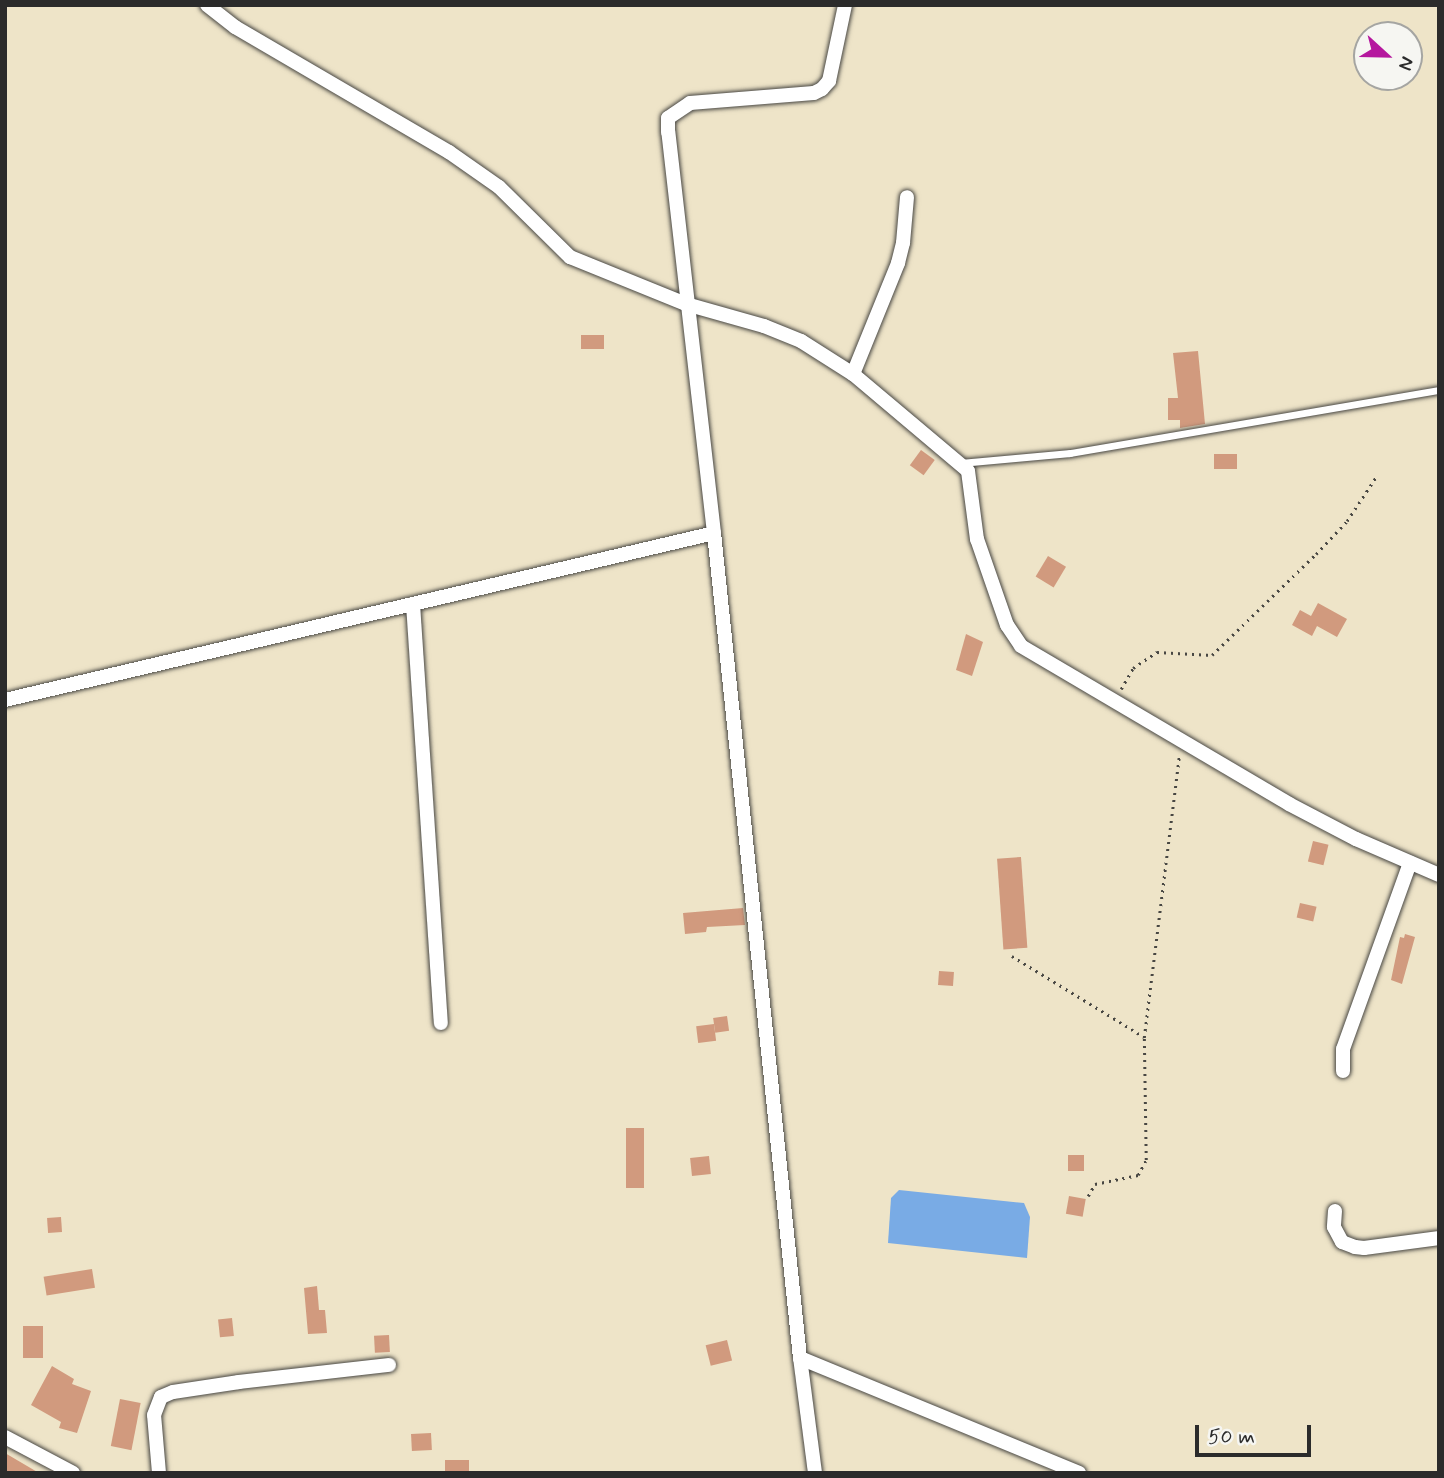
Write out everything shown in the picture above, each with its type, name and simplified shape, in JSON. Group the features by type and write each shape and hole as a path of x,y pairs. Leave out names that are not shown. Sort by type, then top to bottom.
{"street":[{"path":"207,5 235,27 449,152 499,187 570,257 687,311 764,326 802,341 853,374 968,471 977,538 1007,625 1021,646 1289,804 1439,875"},
{"path":"815,1473 800,1358 668,118 690,103 814,93 822,89 829,81 845,5"},
{"path":"853,374 898,263 903,243 907,197"},
{"path":"5,700 714,533"},
{"path":"413,604 440,1023"},
{"path":"1343,1071 1343,1049 1410,863"},
{"path":"1335,1211 1334,1227 1342,1242 1355,1247 1439,1238"},
{"path":"800,1358 1079,1473"},
{"path":"159,1473 154,1415 161,1397 173,1392 239,1382 389,1366"},
{"path":"5,1437 73,1473"}],"lane":[{"path":"960,463 1070,453 1439,390"}],"path":[{"path":"1114,701 1133,668 1157,652 1212,655 1347,521 1376,477"},
{"path":"1088,1196 1096,1184 1138,1175 1146,1160 1144,1038 1181,741"},
{"path":"1012,956 1144,1038"}],"water":[{"path":"899,1190 1024,1203 1030,1217 1027,1258 888,1243 891,1198"}],"building":[{"path":"581,335 604,335 604,349 581,349"},
{"path":"1198,351 1205,424 1180,428 1180,420 1168,420 1168,398 1178,398 1173,353"},
{"path":"921,450 935,460 924,475 910,465"},
{"path":"1214,454 1237,454 1237,469 1214,469"},
{"path":"1048,556 1066,567 1054,587 1036,577"},
{"path":"1318,603 1347,619 1337,637 1317,626 1312,636 1292,625 1300,610 1311,616"},
{"path":"966,634 983,642 972,676 956,670"},
{"path":"1313,841 1329,845 1323,865 1308,861"},
{"path":"1021,857 1027,948 1003,949 997,859"},
{"path":"1300,903 1317,907 1313,921 1297,918"},
{"path":"743,908 745,925 707,927 706,932 685,934 683,913"},
{"path":"1405,934 1415,937 1402,984 1391,980 1400,937 1404,938"},
{"path":"939,971 954,972 953,986 938,985"},
{"path":"727,1016 729,1031 715,1033 713,1018"},
{"path":"714,1024 716,1041 698,1043 696,1026"},
{"path":"626,1128 644,1128 644,1188 626,1188"},
{"path":"1068,1155 1084,1155 1084,1171 1068,1171"},
{"path":"709,1156 711,1174 692,1176 690,1158"},
{"path":"1069,1196 1086,1199 1083,1217 1066,1214"},
{"path":"61,1217 62,1232 48,1233 47,1218"},
{"path":"92,1269 95,1288 47,1295 44,1277"},
{"path":"317,1286 319,1310 325,1310 327,1333 308,1334 304,1288"},
{"path":"232,1318 234,1336 220,1337 218,1319"},
{"path":"23,1326 43,1326 43,1358 23,1358"},
{"path":"389,1335 390,1352 375,1353 374,1336"},
{"path":"727,1340 732,1360 711,1366 706,1345"},
{"path":"52,1366 74,1379 72,1384 91,1391 77,1433 59,1428 61,1422 31,1405"},
{"path":"120,1399 141,1403 131,1450 111,1446"},
{"path":"431,1433 432,1450 412,1451 411,1434"},
{"path":"5,1453 39,1473 5,1473"},
{"path":"445,1460 469,1460 469,1473 445,1473"}]}
